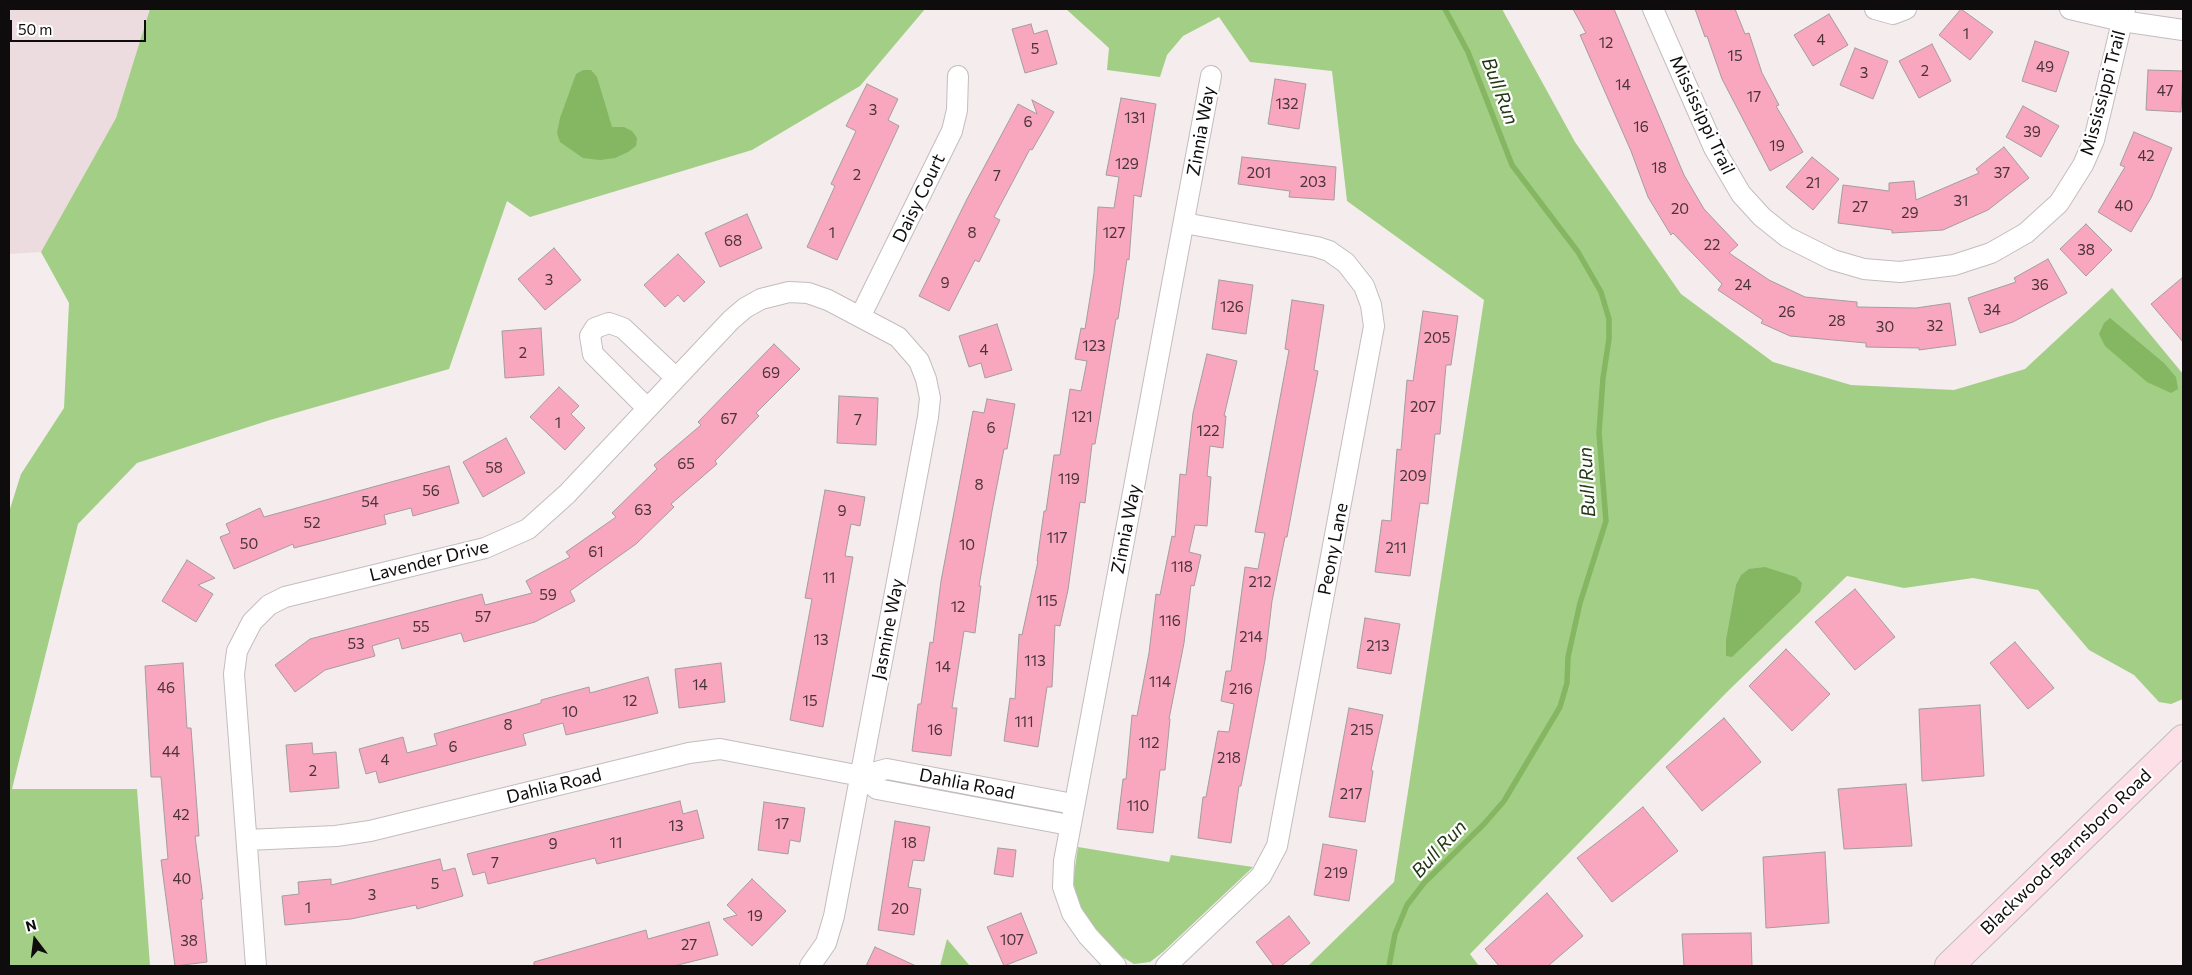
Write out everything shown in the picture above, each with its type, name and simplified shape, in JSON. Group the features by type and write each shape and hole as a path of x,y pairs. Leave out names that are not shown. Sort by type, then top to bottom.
{"main road":[{"name":"Blackwood-Barnsboro Road","path":"1949,966 2183,739"}],"street":[{"name":"Mississippi Trail","path":"1653,9 1714,148 1741,194 1762,217 1787,237 1833,260 1864,269 1900,272 1954,265 1990,253 2026,233 2059,203 2083,165 2094,140 2123,15"},
{"path":"1875,9 1893,14 1906,9"},
{"path":"2070,9 2123,15 2183,30"},
{"name":"Daisy Court","path":"861,315 952,132 957,110 958,76"},
{"name":"Zinnia Way","path":"1116,966 1082,929 1068,904 1063,887 1063,869 1069,825 1211,76"},
{"name":"Peony Lane","path":"1166,966 1261,876 1277,846 1374,326 1371,305 1364,286 1346,263 1329,251 1317,247 1184,223"},
{"name":"Lavender Drive","path":"256,966 234,667 237,650 243,636 257,616 275,601 291,595 485,548 519,534 537,523 676,377 745,308 770,296 789,292 817,295 861,315"},
{"name":"Jasmine Way","path":"810,966 821,954 830,931 861,776 930,398 923,369 906,344 888,330 861,315"},
{"path":"647,408 593,354 590,346 590,336 596,328 609,323 623,328 676,377"},
{"name":"Dahlia Road","path":"247,840 336,836 370,831 710,750 729,750 861,776 877,788 1069,825"},
{"name":"Dahlia Road","path":"861,776 887,769 1073,804"}],"shaded area":[{"path":"9,9 150,9 116,118 41,252 9,254"},
{"path":"150,9 925,9 860,86 752,150 530,217 507,201 449,369 270,420 137,463 78,524 12,789 137,789 150,966 9,966 9,512 21,474 64,408 69,303 41,252 116,118"},
{"path":"1066,9 1502,9 1575,142 1681,294 1773,362 1851,385 1954,390 2025,369 2112,288 2183,374 2183,699 2171,704 2159,702 2134,675 2089,650 2038,590 1973,578 1904,588 1847,576 1729,690 1470,954 1479,966 1308,966 1394,882 1484,300 1347,201 1332,71 1250,62 1219,17 1183,36 1167,55 1160,77 1107,70 1109,48"},
{"path":"583,70 591,70 597,77 612,127 624,127 632,131 637,138 636,146 615,158 600,160 583,158 560,142 557,133 560,118 576,74"},
{"path":"2110,318 2164,363 2176,377 2178,389 2171,393 2147,382 2105,346 2099,334 2104,323"},
{"path":"1765,567 1796,577 1802,583 1800,592 1732,657 1726,656 1726,640 1736,585 1741,575 1749,569"},
{"path":"1078,847 1169,862 1171,855 1253,867 1163,952 1150,962 1134,964 1119,955 1094,927 1079,906 1073,881"},
{"path":"947,939 970,966 940,966"}],"building":[{"path":"1573,9 1614,9 1684,175 1704,209 1738,245 1729,253 1769,280 1805,297 1857,302 1857,307 1916,308 1950,303 1956,345 1919,350 1919,348 1866,347 1866,343 1790,336 1761,323 1763,320 1718,290 1722,284 1673,233 1671,235 1648,197 1631,151 1580,35 1586,33"},
{"path":"1695,9 1735,9 1745,34 1749,33 1762,73 1779,105 1776,106 1803,152 1770,171 1722,79"},
{"path":"1961,9 1993,32 1970,60 1939,35"},
{"path":"1829,14 1848,45 1813,66 1794,35"},
{"path":"1031,24 1034,34 1047,30 1057,64 1025,73 1012,29"},
{"path":"2035,41 2069,52 2056,92 2022,81"},
{"path":"1932,44 1951,81 1919,98 1899,61"},
{"path":"1855,48 1888,61 1873,99 1840,85"},
{"path":"2148,70 2183,71 2181,112 2146,110"},
{"path":"1275,79 1306,84 1299,129 1268,124"},
{"path":"867,84 898,99 888,120 899,126 837,260 807,247 835,186 831,184 856,131 846,126"},
{"path":"1121,98 1156,104 1141,197 1134,195 1129,260 1127,259 1095,444 1092,444 1085,503 1080,502 1068,590 1060,626 1055,625 1052,687 1047,687 1038,747 1004,741 1010,698 1015,699 1019,634 1022,635 1038,561 1044,511 1046,511 1054,455 1060,455 1070,389 1081,391 1087,361 1075,359 1081,328 1085,329 1094,273 1098,207 1114,208 1119,177 1106,175"},
{"path":"1032,100 1054,112 1032,150 1030,149 994,217 1000,220 979,262 975,260 949,311 919,296 967,199 1018,104 1037,114"},
{"path":"2023,106 2059,126 2041,157 2006,137"},
{"path":"2134,132 2172,148 2151,198 2131,232 2098,212 2125,167 2120,165"},
{"path":"2004,147 2029,178 1988,210 1943,230 1892,233 1892,230 1838,223 1843,185 1889,191 1889,183 1914,181 1916,200 1979,173 1976,169"},
{"path":"1242,157 1336,167 1334,200 1289,197 1290,191 1238,184"},
{"path":"1812,157 1839,179 1813,210 1786,187"},
{"path":"747,214 762,248 720,267 705,233"},
{"path":"2086,224 2112,250 2086,276 2060,249"},
{"path":"554,248 581,280 545,310 518,279"},
{"path":"678,254 705,282 684,302 678,295 665,307 644,285"},
{"path":"2048,259 2067,293 2013,322 1980,333 1968,298 2016,282 2014,278"},
{"path":"2183,277 2183,342 2151,304"},
{"path":"1219,280 1253,285 1246,334 1212,329"},
{"path":"1292,300 1324,305 1314,370 1318,371 1287,537 1285,537 1272,601 1265,660 1241,786 1239,786 1231,843 1198,838 1203,797 1206,797 1218,731 1229,732 1234,704 1221,701 1226,671 1231,671 1245,567 1258,569 1265,533 1255,532 1289,350 1285,349"},
{"path":"1423,311 1458,316 1451,365 1446,365 1440,434 1435,434 1428,504 1420,503 1410,576 1375,572 1382,520 1391,521 1397,449 1401,450 1407,380 1413,381"},
{"path":"997,324 1012,370 985,378 981,363 969,367 959,336"},
{"path":"541,328 544,375 505,378 502,331"},
{"path":"774,344 800,369 756,413 759,416 715,461 717,464 671,504 674,507 636,544 570,591 575,601 535,622 464,642 461,633 402,649 399,638 372,646 375,656 325,670 295,692 275,665 310,639 482,594 485,605 532,593 526,581 570,557 566,552 616,517 612,513 657,469 654,465 701,425 698,422"},
{"path":"1207,354 1237,361 1224,416 1226,416 1223,448 1210,446 1207,476 1211,477 1207,526 1195,525 1189,552 1201,555 1194,586 1191,585 1184,643 1169,719 1165,770 1160,770 1153,833 1117,829 1123,779 1126,779 1132,715 1137,716 1149,653 1156,594 1160,595 1172,536 1175,537 1180,474 1186,475 1193,413"},
{"path":"559,387 579,406 571,414 585,428 565,450 530,417"},
{"path":"839,396 878,398 876,445 837,443"},
{"path":"987,399 1015,404 1007,449 1004,449 992,511 979,586 981,586 975,633 964,631 952,708 957,708 951,756 912,751 918,704 921,704 930,642 933,643 941,581 973,411 984,413"},
{"path":"506,438 525,473 483,497 463,462"},
{"path":"449,466 459,503 413,516 411,508 384,515 386,524 294,548 293,544 234,569 220,537 230,533 226,524 260,508 264,517"},
{"path":"825,490 865,497 860,526 851,524 845,556 853,557 823,727 790,720 812,599 805,598"},
{"path":"187,560 215,578 198,585 213,594 196,622 162,601"},
{"path":"1855,589 1895,637 1855,670 1815,622"},
{"path":"1365,618 1400,624 1391,674 1357,668"},
{"path":"2015,642 2054,688 2028,709 1990,663"},
{"path":"1786,649 1830,694 1792,731 1749,686"},
{"path":"183,663 187,728 191,728 199,836 195,836 203,899 201,899 207,962 175,966 161,860 168,859 161,777 151,777 145,666"},
{"path":"721,663 725,702 679,708 675,669"},
{"path":"648,677 658,713 566,735 563,723 523,734 526,745 379,783 376,771 366,774 359,749 403,737 407,753 437,745 434,734 541,703 541,700 589,687 590,693"},
{"path":"1980,705 1984,776 1922,781 1919,709"},
{"path":"1349,708 1383,715 1371,770 1373,771 1365,822 1329,817"},
{"path":"1724,718 1761,762 1702,811 1666,767"},
{"path":"312,743 313,754 336,752 339,788 290,792 286,745"},
{"path":"1906,784 1912,846 1844,849 1838,789"},
{"path":"680,801 683,814 697,810 704,838 597,864 595,858 488,884 485,872 473,875 467,854"},
{"path":"764,802 805,808 800,842 790,840 788,854 758,850"},
{"path":"1643,807 1678,851 1612,902 1577,858"},
{"path":"895,821 930,827 924,861 913,860 908,887 921,889 914,935 878,930"},
{"path":"1323,844 1357,850 1349,901 1314,895"},
{"path":"998,848 1016,850 1013,877 994,874"},
{"path":"1825,852 1829,923 1766,928 1763,857"},
{"path":"440,859 443,871 455,868 463,896 417,909 416,905 351,919 285,925 282,896 299,894 298,882 331,879 331,885"},
{"path":"752,879 786,911 752,946 723,919 737,915 727,905"},
{"path":"1547,893 1583,936 1548,966 1499,966 1485,949"},
{"path":"1021,913 1037,953 1004,966 987,927"},
{"path":"1289,916 1310,943 1281,966 1274,966 1256,942"},
{"path":"709,922 718,955 674,966 534,966 534,962 646,930 648,939"},
{"path":"1751,933 1752,966 1684,966 1682,934"},
{"path":"875,947 916,966 866,966"}],"waterway":[{"name":"Bull Run","path":"1389,966 1395,934 1407,905 1424,883 1484,824 1504,801 1560,707 1567,683 1568,657 1580,603 1606,521 1599,433 1603,378 1609,339 1609,319 1601,292 1578,252 1512,165 1468,52 1445,9"}]}
